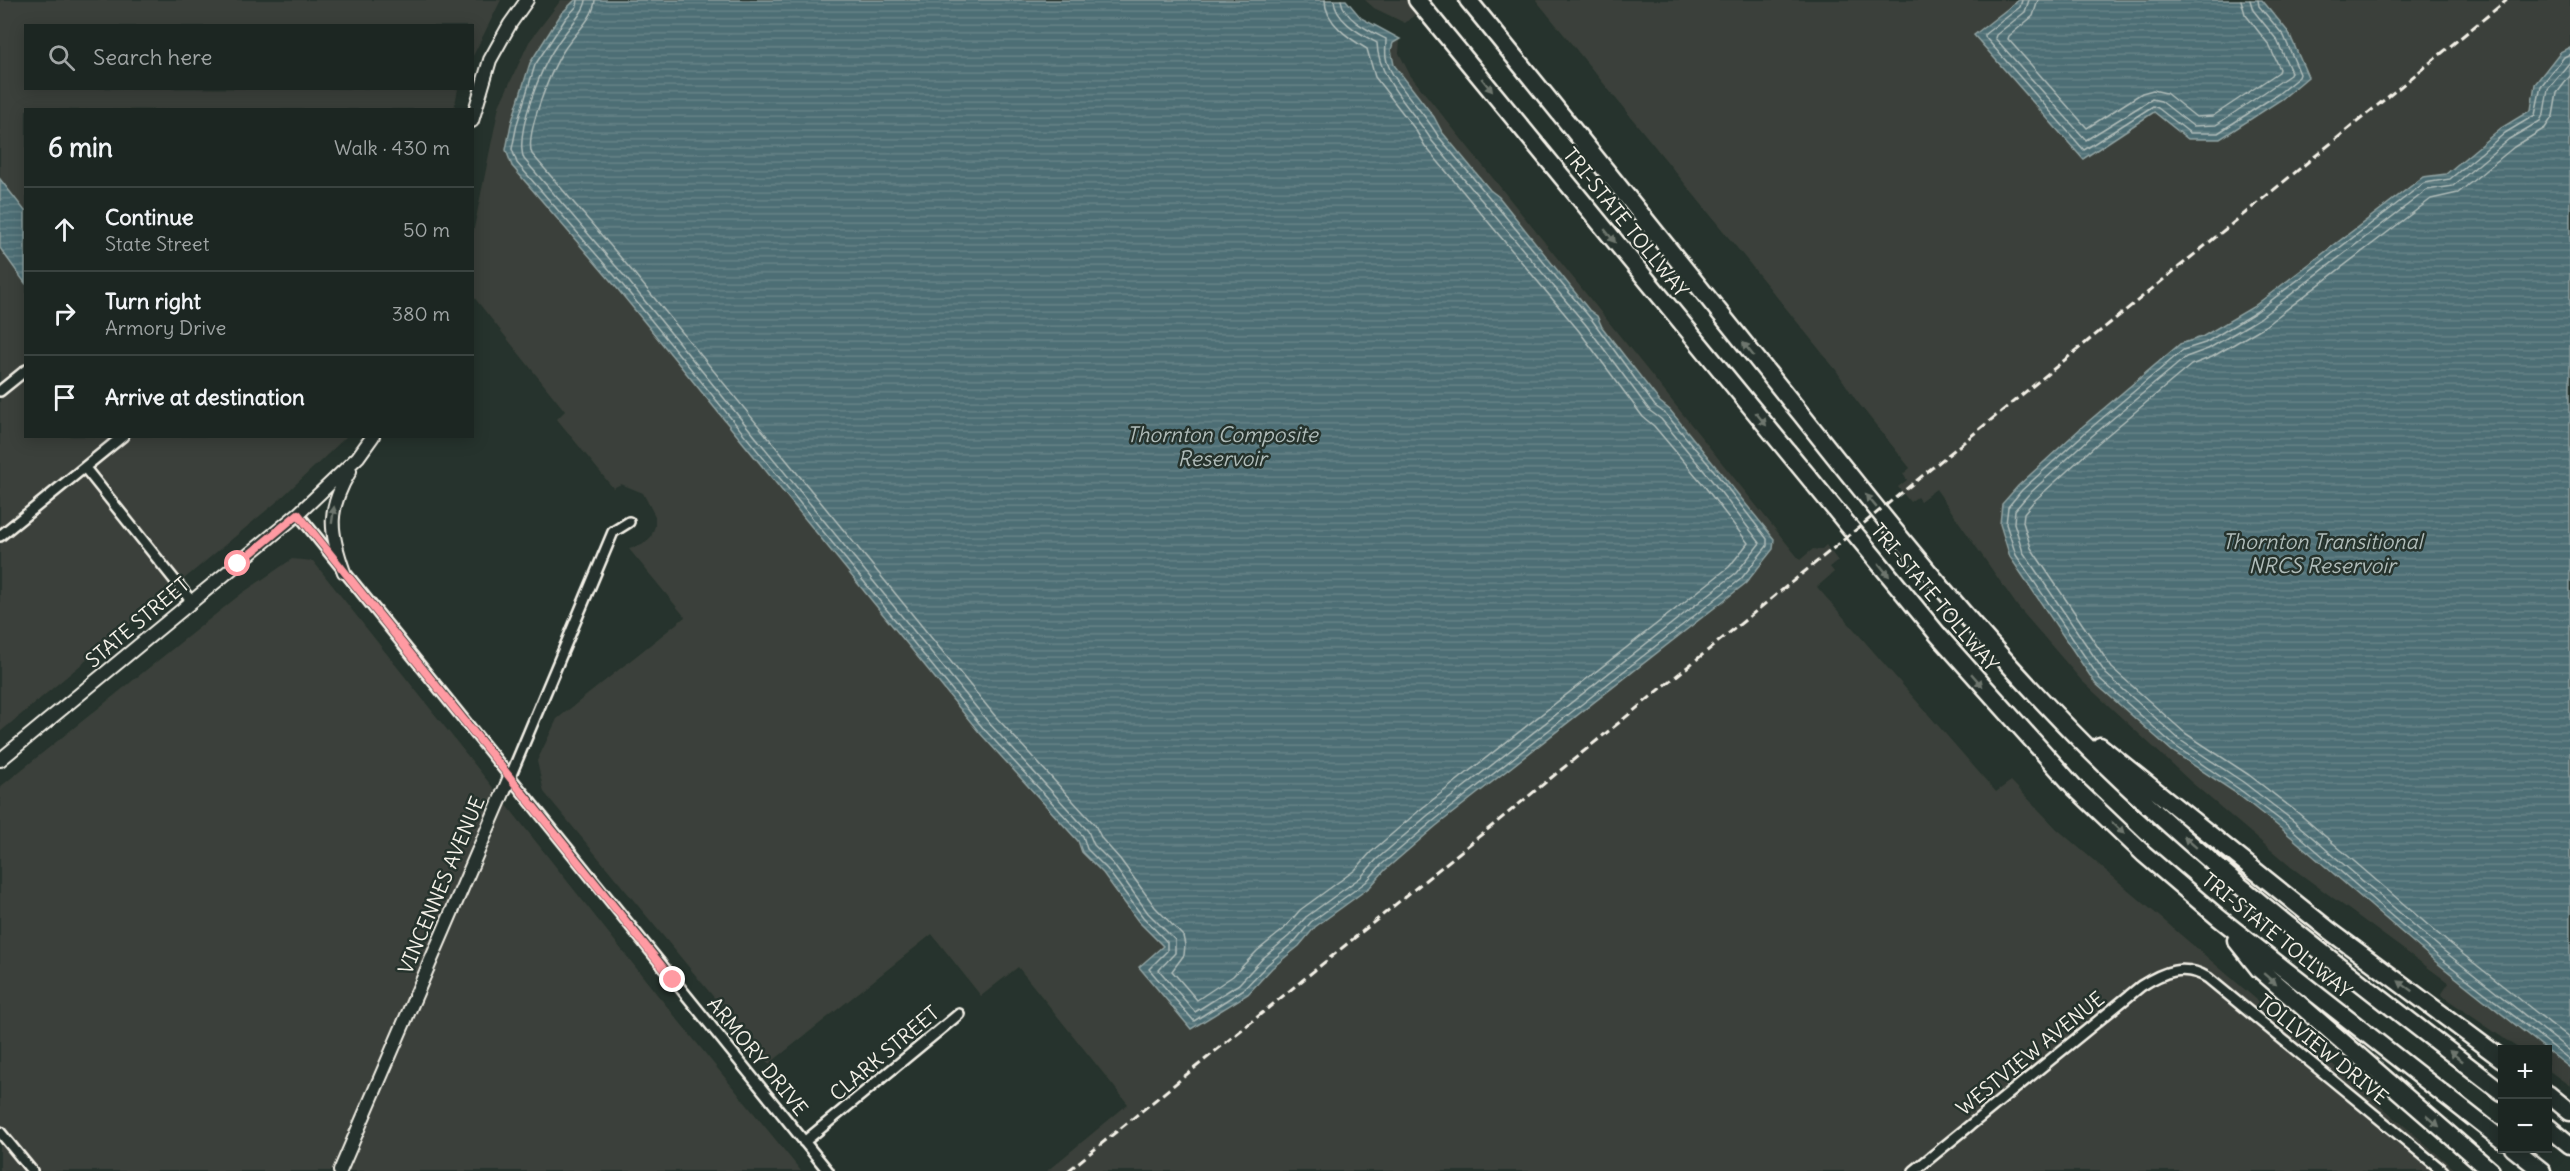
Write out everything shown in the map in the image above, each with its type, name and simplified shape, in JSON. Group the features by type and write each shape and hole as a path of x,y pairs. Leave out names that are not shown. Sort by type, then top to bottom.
{"highway":[{"name":"TRI-STATE TOLLWAY","path":"1417,0 1938,636 2075,788 2144,854 2219,918 2498,1137"},
{"name":"TRI-STATE TOLLWAY","path":"1468,0 1853,480 2029,687 2149,806 2226,873 2385,1002 2498,1089"},
{"path":"2029,687 2222,847 2330,931 2498,1054"},
{"path":"2219,918 2259,969 2491,1171"},
{"path":"2552,1086 2570,1097"},
{"path":"2552,1092 2570,1104"},
{"path":"2552,1098 2570,1112"},
{"path":"2552,1131 2570,1145"},
{"path":"2518,1153 2542,1171"}],"street":[{"path":"474,114 490,60 510,24 527,0"},
{"path":"0,391 24,372"},
{"path":"0,536 121,438"},
{"path":"344,572 331,528 335,503 342,485 372,438"},
{"name":"STATE STREET","path":"0,760 298,514 358,457"},
{"path":"85,468 192,602"},
{"name":"ARMORY DRIVE","path":"298,514 828,1171"},
{"name":"VINCENNES AVENUE","path":"340,1171 613,532 629,522"},
{"name":"WESTVIEW AVENUE","path":"1914,1171 2141,986 2173,970"},
{"name":"TOLLVIEW DRIVE","path":"2173,970 2198,972 2208,978 2443,1171"},
{"name":"CLARK STREET","path":"804,1142 959,1014"},
{"path":"0,1132 32,1171"}],"shaded area":[{"path":"0,0 501,0 474,54 474,24 24,24 24,90 458,90 454,108 24,108 24,438 345,438 279,500 0,732"},
{"path":"561,0 1346,0 1361,18 1400,39 1399,53 1410,75 1800,560 1813,549 1821,550 1826,545 1838,561 1830,567 1834,572 1817,587 1996,792 2011,781 2057,829 2457,1171 1047,1171 1128,1104 1018,967 981,996 932,934 769,1064 544,792 537,761 557,719 685,617 629,549 642,545 651,537 655,526 655,516 643,493 621,484 613,488 557,419 565,411 474,297 474,228 499,106 529,42"},
{"path":"1365,0 1433,0 1405,23 1374,8"},
{"path":"1536,0 2570,0 2570,1086 2552,1073 2552,1045 2513,1045 2441,995 2449,983 2291,867 2191,782 2082,681 2018,607 1936,489 1920,501 1917,497 1910,502 1898,487 1907,480 1903,474 1910,468 1856,400 1836,370"},
{"path":"292,559 313,561 656,993 801,1171 0,1171 0,787 241,594"}],"water":[{"name":"Thornton Composite Reservoir","path":"575,0 1346,0 1361,18 1400,39 1393,43 1391,50 1394,65 1434,117 1442,132 1490,190 1499,197 1589,310 1597,316 1602,327 1660,402 1670,410 1774,539 1773,549 1746,583 1436,826 1385,870 1370,887 1315,927 1299,946 1272,968 1248,994 1191,1029 1139,967 1163,946 1138,921 1103,873 1082,852 1078,841 979,732 616,287 512,166 506,150 511,124 530,63 561,14"},
{"path":"2019,0 2262,0 2289,33 2308,77 2282,99 2220,139 2188,139 2154,112 2083,159 1974,35"},
{"name":"Thornton Transitional NRCS Reservoir","path":"2570,47 2570,1068 2552,1054 2552,1045 2541,1045 2436,962 2283,830 2236,793 2172,751 2095,683 2010,557 2000,524 2002,504 2018,486 2083,426 2180,344 2202,337 2253,307 2423,177 2446,174 2501,128 2531,110 2535,84 2560,52"},
{"path":"0,179 24,210 24,282 0,248"}],"railway":[{"path":"1068,1171 2507,0"}],"route":[{"path":"238,564 298,514 673,980"}]}
